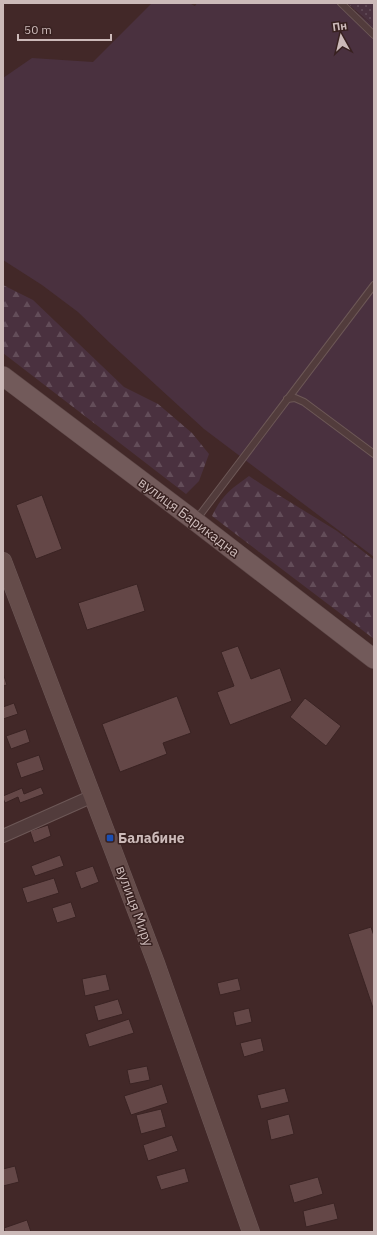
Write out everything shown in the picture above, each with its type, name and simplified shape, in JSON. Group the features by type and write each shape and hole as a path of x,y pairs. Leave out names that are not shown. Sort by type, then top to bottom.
{"main road":[{"name":"вулиця Барикадна","path":"3,376 374,659"}],"street":[{"name":"вулиця Миру","path":"3,561 156,963 251,1232"},
{"path":"3,836 93,796"}],"lane":[{"path":"341,3 374,35"},
{"path":"195,521 374,285"},
{"path":"287,399 295,398 304,402 374,454"}],"green space":[{"path":"152,3 189,3 195,6 197,3 345,3 374,26 374,557 204,429 78,312 42,285 3,260 3,78 32,58 93,62"},
{"path":"347,3 374,3 374,26"},
{"path":"3,285 33,300 124,387 158,404 192,433 209,454 199,481 186,494 3,353"},
{"path":"249,476 337,531 374,560 374,639 212,516 223,498"}],"building":[{"path":"42,495 62,549 36,559 16,505"},
{"path":"137,584 145,611 87,630 78,603"},
{"path":"238,646 251,679 280,668 292,701 230,725 217,692 234,686 221,652"},
{"path":"3,673 7,685 3,686"},
{"path":"177,696 191,733 163,743 167,754 120,772 102,724"},
{"path":"305,698 341,726 326,746 290,717"},
{"path":"14,703 18,714 3,719 3,707"},
{"path":"26,729 30,742 11,749 6,736"},
{"path":"39,755 44,770 21,778 16,763"},
{"path":"41,787 44,794 20,803 18,797 5,803 3,798 3,796 22,788 24,794"},
{"path":"48,825 51,836 34,843 30,831"},
{"path":"60,855 64,866 35,876 31,866"},
{"path":"93,866 99,882 81,889 75,872"},
{"path":"54,878 59,893 27,903 22,888"},
{"path":"71,902 76,917 57,923 52,908"},
{"path":"371,927 374,936 374,1011 348,934"},
{"path":"106,974 110,990 85,996 82,979"},
{"path":"238,978 241,990 220,995 217,983"},
{"path":"118,999 123,1014 98,1021 94,1006"},
{"path":"249,1008 252,1022 236,1026 233,1012"},
{"path":"129,1019 134,1033 89,1047 85,1034"},
{"path":"261,1038 264,1051 244,1057 240,1043"},
{"path":"147,1066 150,1080 130,1084 127,1070"},
{"path":"162,1084 168,1103 131,1115 124,1096"},
{"path":"285,1088 289,1102 261,1109 257,1095"},
{"path":"161,1109 166,1127 141,1134 136,1115"},
{"path":"289,1114 294,1134 271,1140 267,1120"},
{"path":"172,1135 178,1151 148,1161 143,1145"},
{"path":"15,1166 19,1182 3,1186 3,1169"},
{"path":"185,1168 189,1182 161,1190 156,1176"},
{"path":"318,1177 323,1194 294,1203 289,1185"},
{"path":"334,1203 338,1219 306,1227 303,1211"},
{"path":"27,1220 31,1232 5,1232 4,1228"}],"place":[{"name":"Балабине","path":"110,838"}]}
